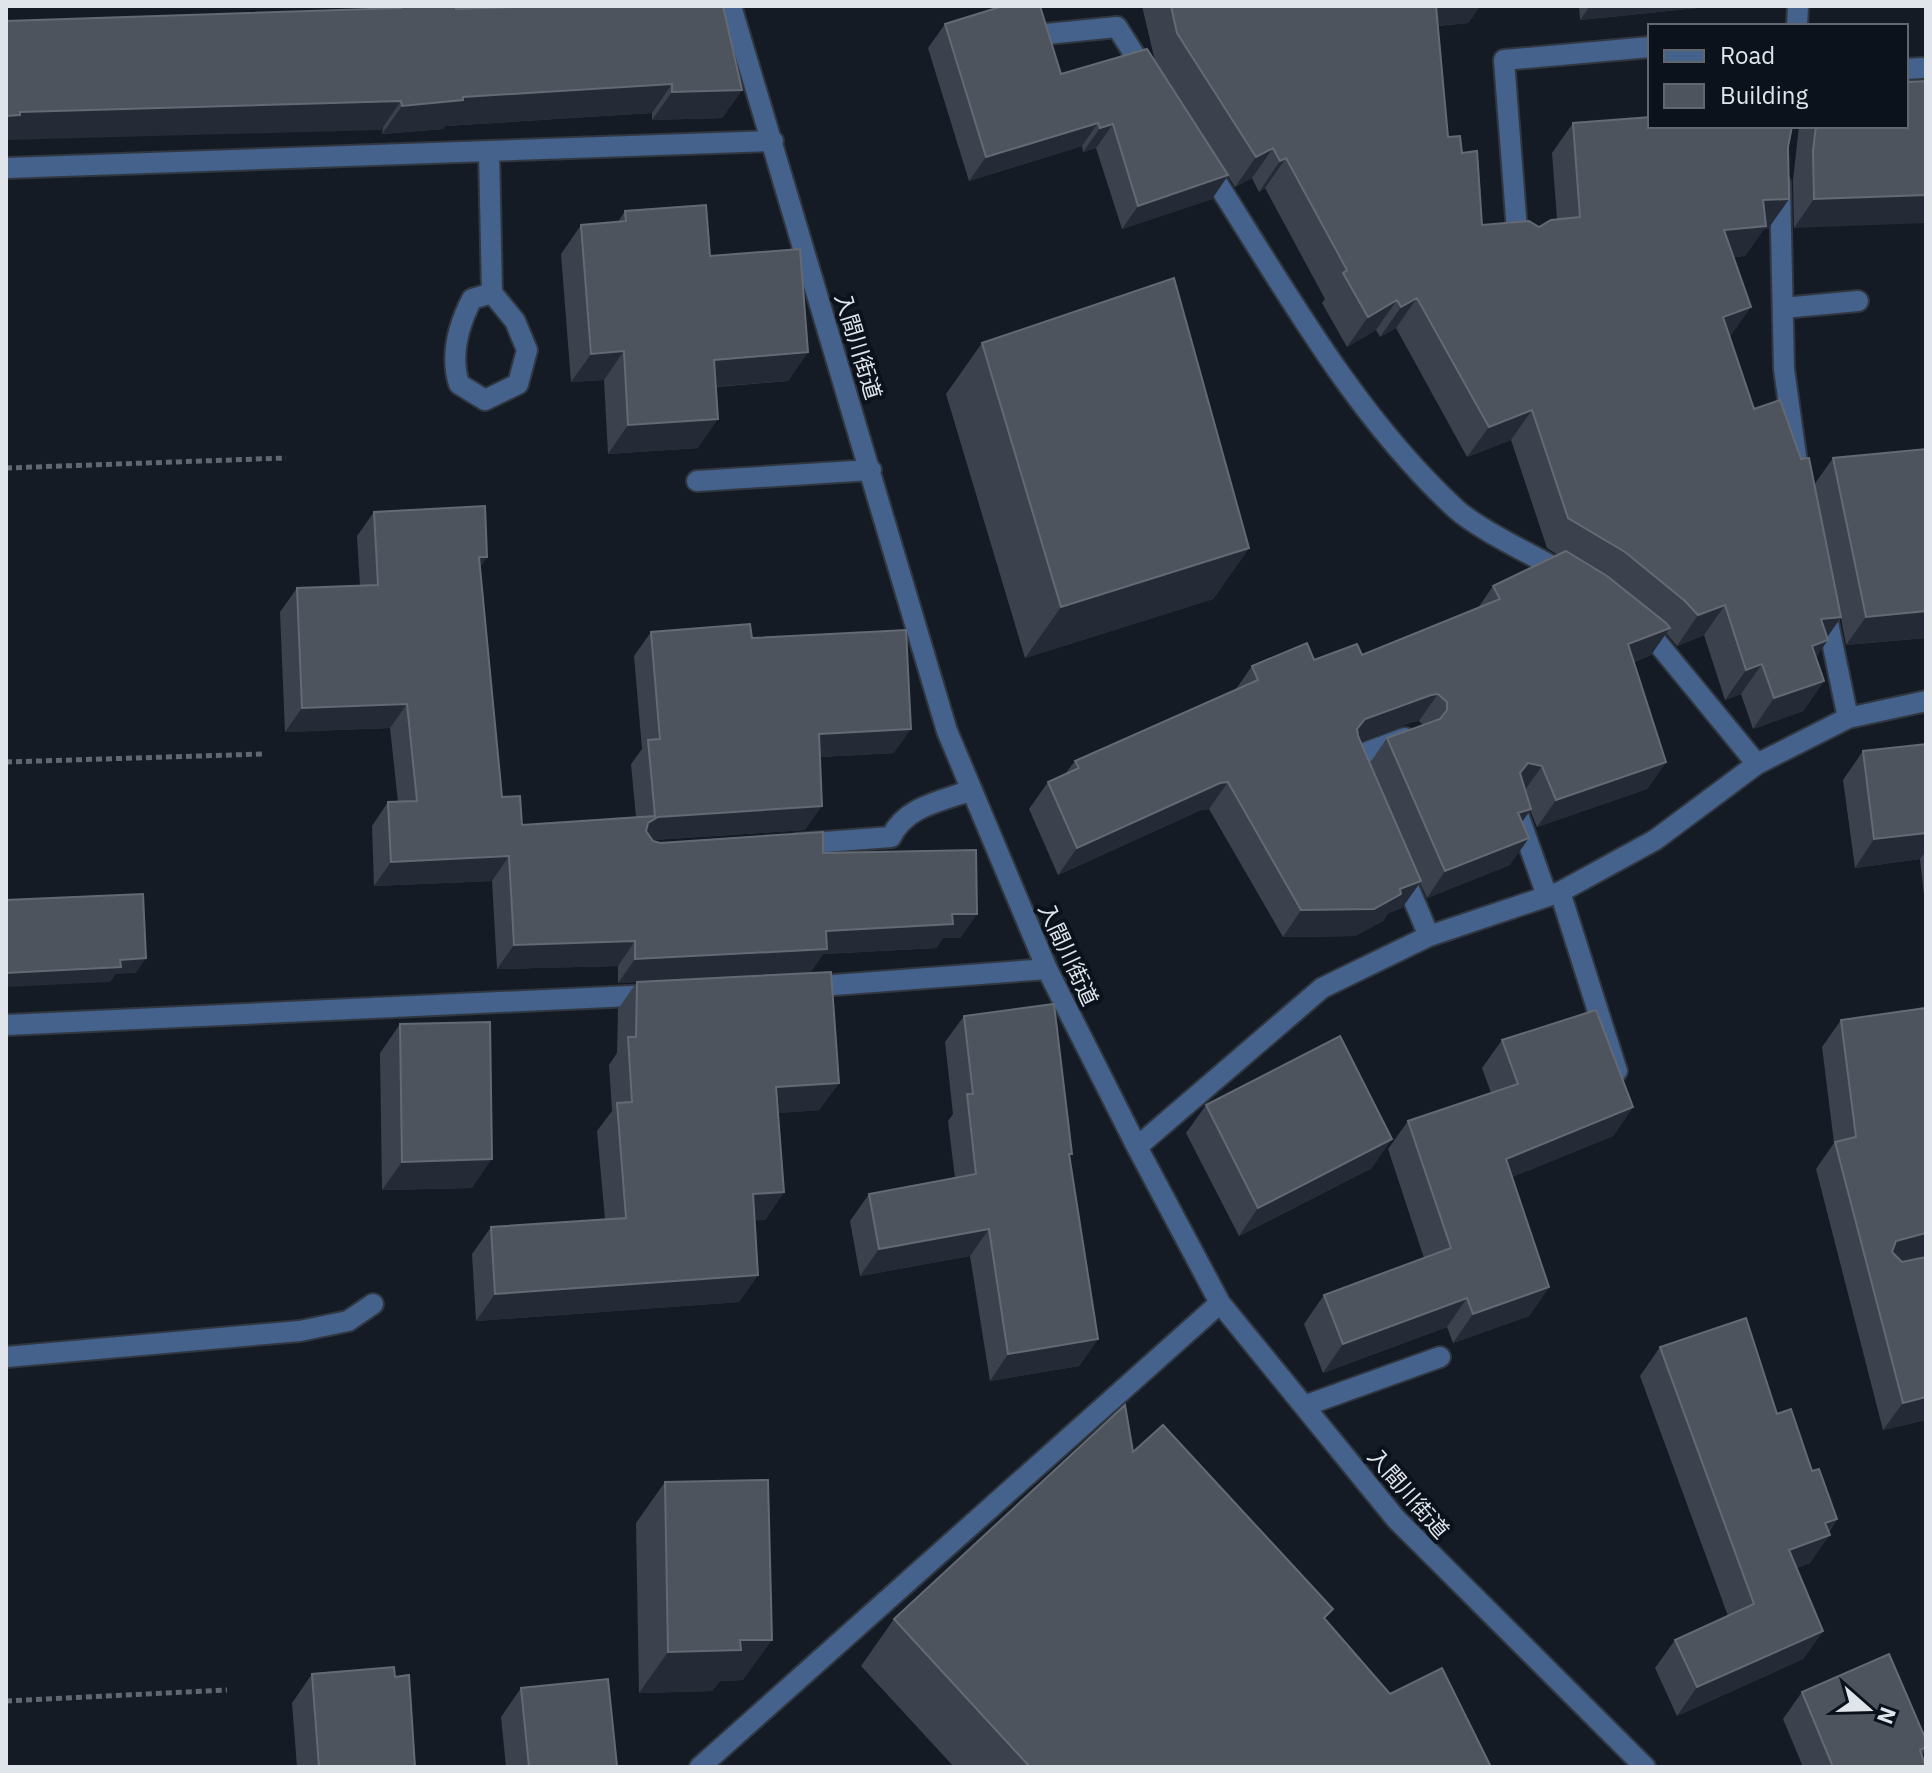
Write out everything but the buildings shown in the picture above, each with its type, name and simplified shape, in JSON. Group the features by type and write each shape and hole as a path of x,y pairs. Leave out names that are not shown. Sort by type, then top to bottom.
{"street":[{"name":"入間川街道","path":"731,6 947,731 1047,969 1137,1147 1220,1303 1396,1519 1645,1767"},
{"path":"1046,34 1117,27 1160,94"},
{"path":"1518,244 1504,60 1648,47"},
{"path":"6,168 773,141"},
{"path":"1194,148 1323,349 1390,437 1458,511 1583,584"},
{"path":"489,151 492,293 515,321 527,350 518,384 485,400 459,384 453,363 463,317 472,299 492,293"},
{"path":"1782,166 1784,369 1800,484"},
{"path":"1783,308 1858,301"},
{"path":"697,481 871,470"},
{"path":"1820,586 1848,718"},
{"path":"1620,612 1656,641 1757,764"},
{"path":"1137,1147 1322,988 1429,936 1554,894 1655,840 1757,764 1848,718 1926,701"},
{"path":"1363,785 1351,758 1416,734"},
{"path":"782,845 891,837 897,825 916,810 972,790"},
{"path":"1514,802 1554,894 1622,1084"},
{"path":"1393,854 1429,936"},
{"path":"789,988 1047,969"},
{"path":"6,1025 680,994"},
{"path":"700,1767 1220,1303"},
{"path":"6,1357 300,1331 348,1321 373,1304"},
{"path":"1304,1406 1440,1357"}],"path":[{"path":"6,468 286,458"},
{"path":"6,762 263,754"},
{"path":"6,1701 227,1690"}]}
